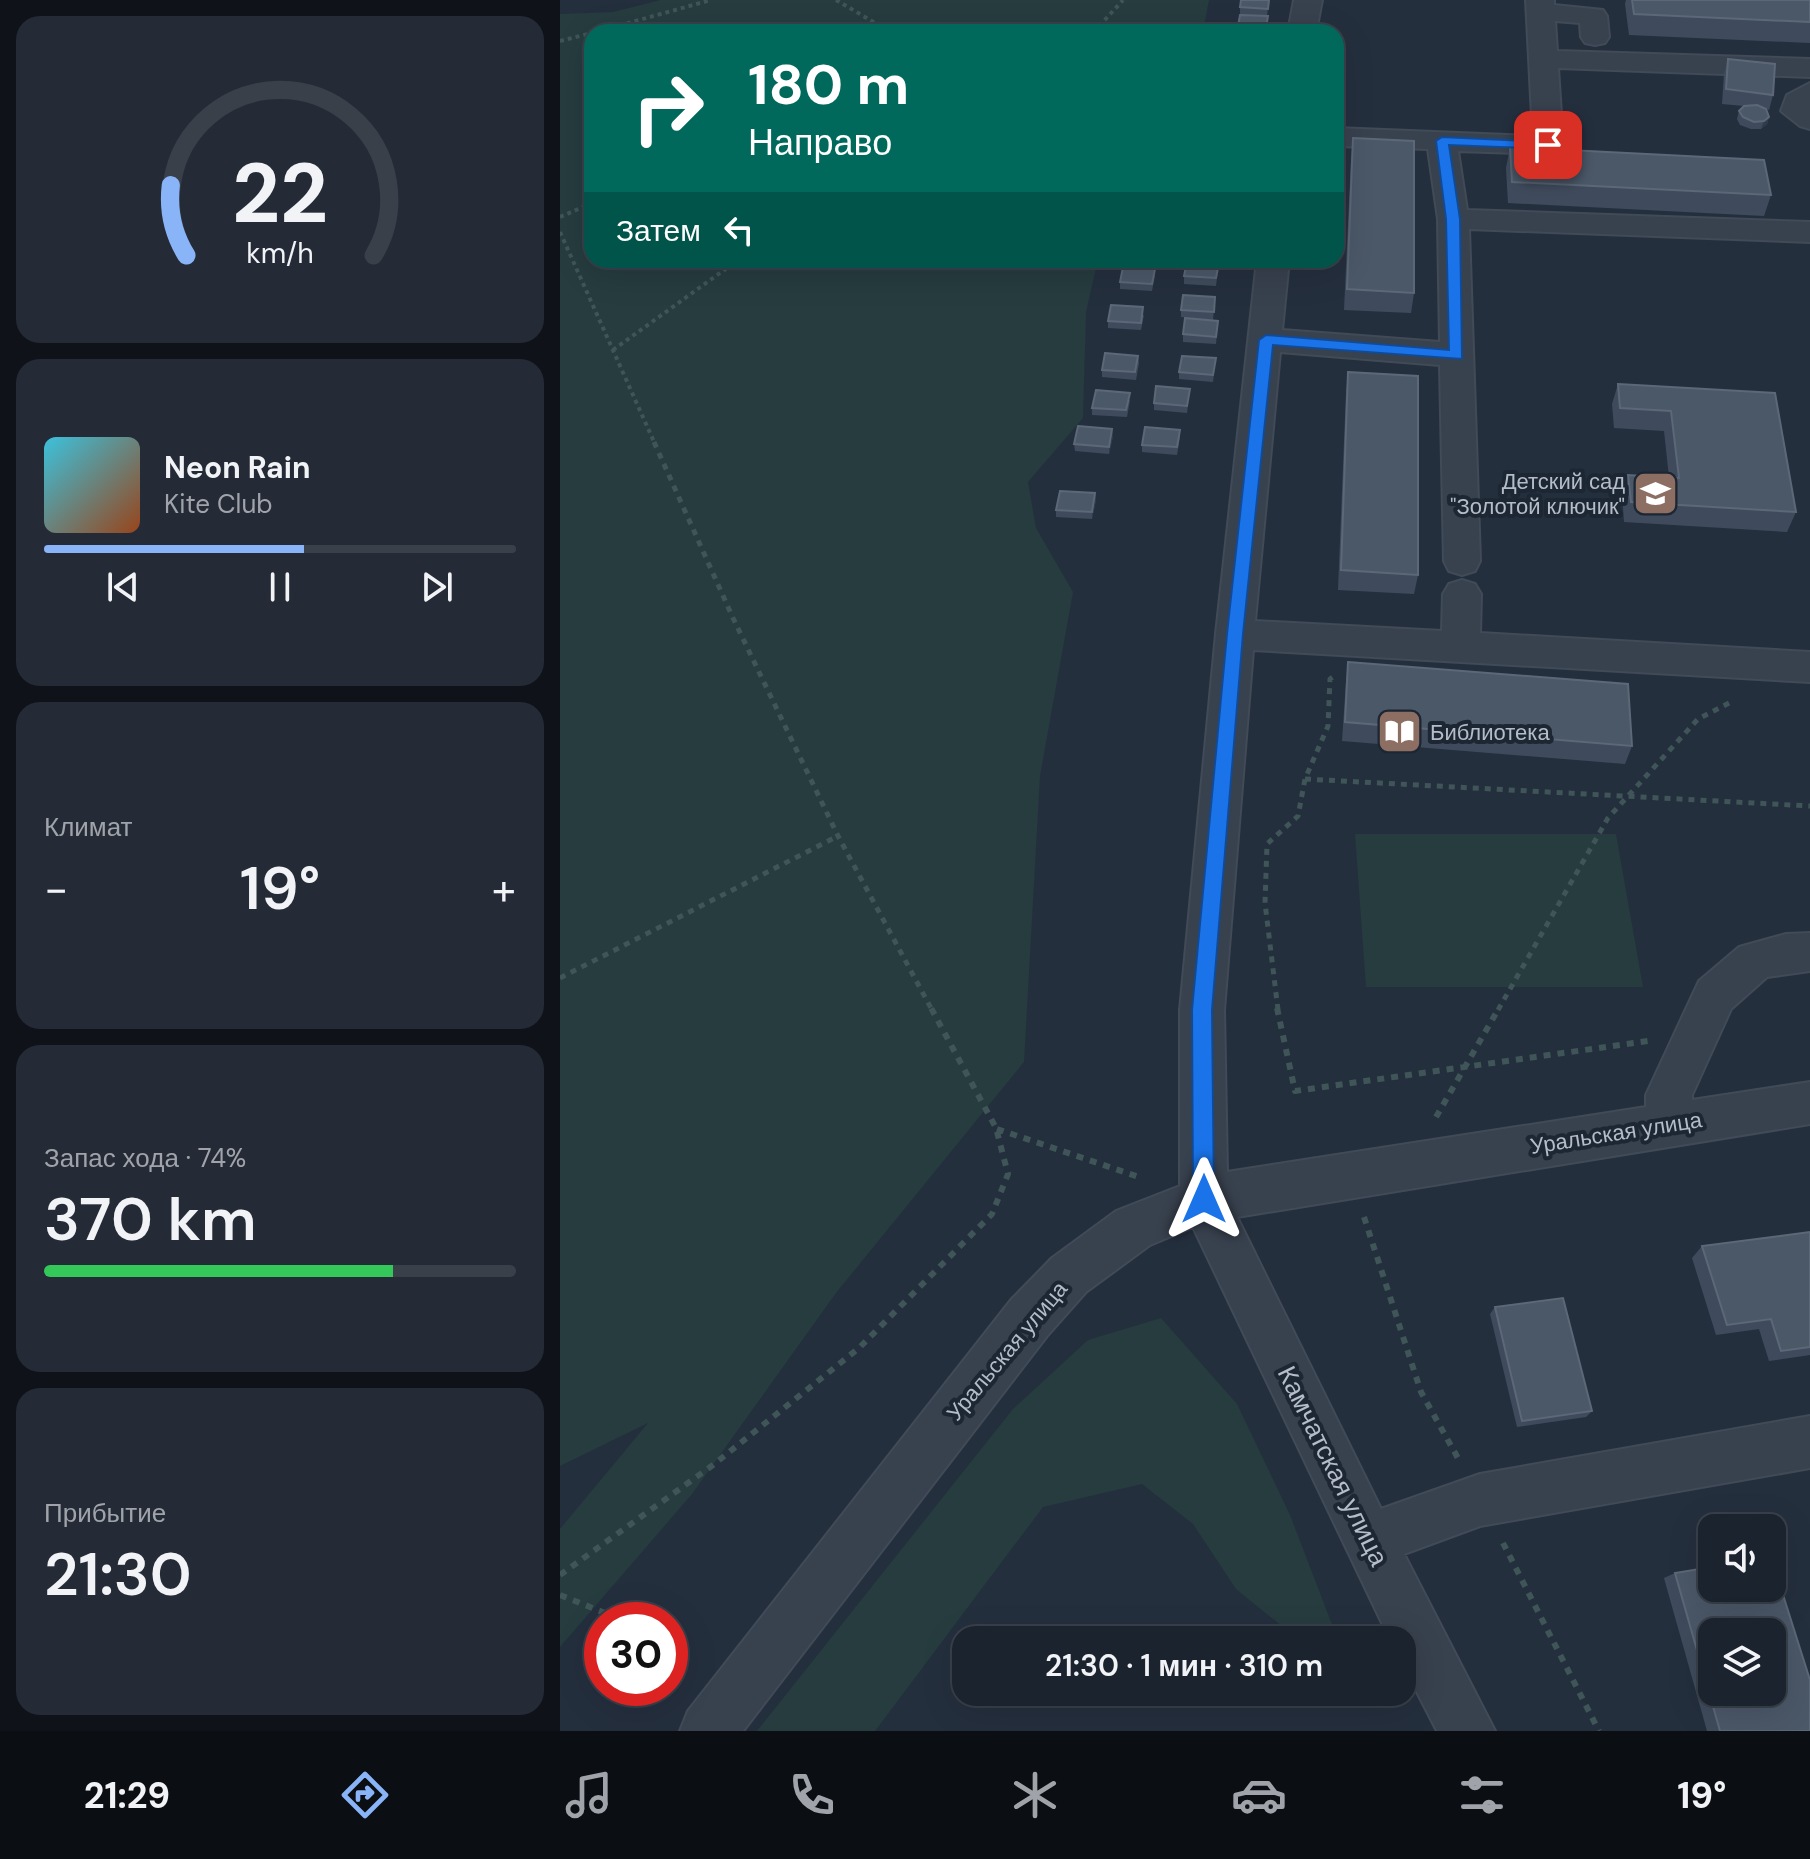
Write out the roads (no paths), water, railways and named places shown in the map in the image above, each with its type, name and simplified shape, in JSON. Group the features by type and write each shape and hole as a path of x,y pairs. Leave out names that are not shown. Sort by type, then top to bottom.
{"street":[{"path":"1304,24 1308,0"},
{"path":"1344,137 1548,145 1540,6 1593,16 1595,37"},
{"path":"1543,59 1810,68"},
{"path":"1810,92 1797,101 1796,111 1810,120"},
{"path":"1442,141 1453,219 1461,647"},
{"path":"1453,219 1810,232"},
{"path":"1204,1199 1202,1010 1235,634 1272,268"},
{"path":"1266,340 1457,355"},
{"path":"1235,634 1810,667"},
{"path":"1669,1124 1669,1095 1715,995 1754,961 1786,953 1810,952"},
{"name":"Уральская улица","path":"708,1731 1029,1318 1069,1275 1133,1228 1204,1199 1810,1103"},
{"name":"Камчатская улица","path":"1204,1199 1456,1724"},
{"path":"1368,1540 1480,1500 1810,1442"}],"place":[{"name":"Детский сад \"Золотой ключик\"","path":"1656,494"},
{"name":"Библиотека","path":"1399,732"}]}
